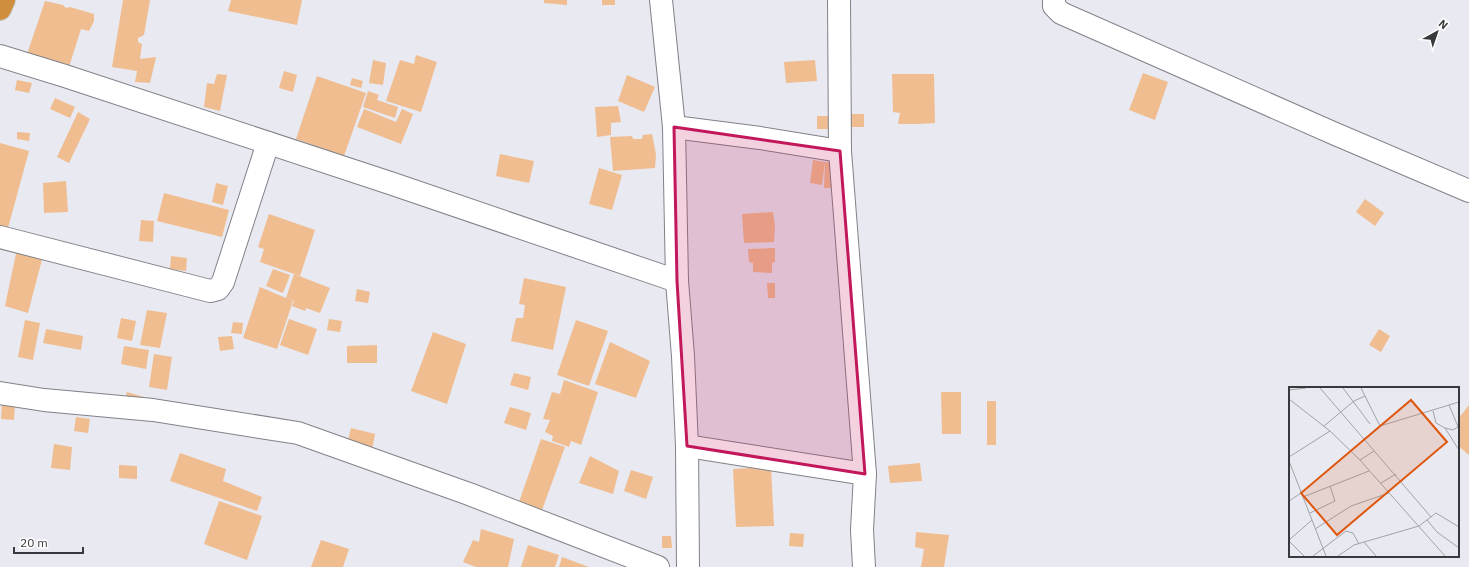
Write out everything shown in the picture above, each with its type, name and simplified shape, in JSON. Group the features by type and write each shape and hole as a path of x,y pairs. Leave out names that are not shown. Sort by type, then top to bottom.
{"street":[{"path":"661,0 674,127 677,281 683,356 687,446 688,567"},
{"path":"839,0 840,151 865,474 862,530 864,567"},
{"path":"1054,0 1054,6 1060,13 1469,191"},
{"path":"0,56 390,183 677,281"},
{"path":"674,127 760,138 840,151"},
{"path":"0,238 210,291 218,289 223,282 268,143"},
{"path":"0,393 44,400 153,410 298,433 469,494 658,567"},
{"path":"687,446 865,474"}],"highlighted area":[{"path":"674,127 840,151 865,474 687,446 677,281"}],"building":[{"path":"123,0 150,0 144,35 138,38 138,42 142,44 140,59 156,57 150,83 135,82 137,71 112,67"},
{"path":"231,0 302,0 297,25 228,11"},
{"path":"544,0 567,0 567,5 544,3"},
{"path":"602,0 615,0 615,5 602,5"},
{"path":"45,1 63,5 66,8 70,7 94,14 94,21 89,31 81,29 69,67 27,54"},
{"path":"416,55 437,62 421,112 386,101 400,60 414,64"},
{"path":"373,60 386,63 383,85 369,83"},
{"path":"815,60 817,81 786,83 784,62"},
{"path":"284,71 297,75 293,92 279,88"},
{"path":"1143,73 1168,82 1155,120 1129,110"},
{"path":"217,74 227,75 220,111 204,107 207,83 214,84"},
{"path":"892,74 934,74 935,123 898,124 900,113 893,112"},
{"path":"627,75 655,87 644,112 618,101"},
{"path":"317,76 366,93 344,156 296,139"},
{"path":"352,78 363,81 361,88 350,85"},
{"path":"17,80 32,83 29,93 15,90"},
{"path":"368,91 379,95 377,100 398,107 395,118 363,107"},
{"path":"55,98 75,107 70,118 50,109"},
{"path":"618,106 621,122 611,123 611,135 597,137 595,107"},
{"path":"364,109 396,122 402,109 413,114 401,144 357,127"},
{"path":"78,112 90,119 69,163 57,157"},
{"path":"843,114 864,114 864,127 843,127"},
{"path":"817,116 840,116 840,129 817,129"},
{"path":"17,132 30,133 29,141 17,139"},
{"path":"652,134 656,154 655,168 613,171 610,137 632,136 633,139 642,139 643,135"},
{"path":"0,143 29,151 8,228 0,226"},
{"path":"500,154 534,161 529,183 496,176"},
{"path":"813,160 825,162 822,185 810,183"},
{"path":"825,162 837,163 835,188 824,188"},
{"path":"599,168 622,175 612,210 589,204"},
{"path":"66,181 68,212 44,213 43,183"},
{"path":"216,183 228,186 223,205 212,202"},
{"path":"164,193 229,210 222,237 157,221"},
{"path":"1365,199 1384,213 1375,226 1356,212"},
{"path":"773,212 775,226 774,242 744,243 742,214"},
{"path":"269,214 315,230 300,276 260,262 264,249 258,247"},
{"path":"141,220 154,221 153,242 139,241"},
{"path":"18,244 44,252 28,313 5,306"},
{"path":"775,248 775,262 772,263 772,273 753,272 753,263 749,262 748,249"},
{"path":"171,256 187,258 186,271 170,269"},
{"path":"273,269 290,275 283,293 266,286"},
{"path":"294,274 330,288 320,313 306,308 305,311 292,306 294,301 288,298 293,301 277,349 243,338 260,287 286,298"},
{"path":"524,278 566,287 553,350 511,341 516,318 523,318 525,305 519,304"},
{"path":"767,283 775,283 775,298 768,298"},
{"path":"357,289 370,292 368,303 355,301"},
{"path":"147,310 167,313 160,348 140,345"},
{"path":"121,318 136,321 132,341 117,338"},
{"path":"289,319 317,329 308,355 280,345"},
{"path":"329,319 342,321 340,332 327,330"},
{"path":"25,320 40,323 33,360 18,357"},
{"path":"576,320 608,331 589,386 557,375"},
{"path":"233,322 243,323 242,334 231,333"},
{"path":"46,329 83,336 81,350 43,343"},
{"path":"1379,329 1390,336 1381,352 1369,345"},
{"path":"433,332 466,344 447,404 411,391"},
{"path":"232,336 234,349 220,351 218,337"},
{"path":"610,342 650,361 636,398 595,384"},
{"path":"377,345 377,363 347,363 347,346"},
{"path":"124,346 149,350 146,369 121,364"},
{"path":"154,354 172,357 167,390 149,387"},
{"path":"514,373 531,377 528,390 510,385"},
{"path":"564,380 598,392 581,445 571,441 569,447 552,441 553,436 545,432 550,420 543,419 552,392 560,394"},
{"path":"127,392 147,398 143,411 123,405"},
{"path":"941,392 961,392 961,434 942,434"},
{"path":"987,401 996,401 996,445 987,445"},
{"path":"2,403 15,404 14,420 1,419"},
{"path":"1469,405 1469,455 1459,447 1459,418"},
{"path":"510,407 531,413 526,430 504,423"},
{"path":"76,417 90,419 88,433 74,431"},
{"path":"351,428 375,434 372,450 347,444"},
{"path":"541,439 565,447 542,510 519,502"},
{"path":"54,444 72,447 70,470 51,468"},
{"path":"180,453 226,469 223,481 262,497 257,511 170,481"},
{"path":"590,456 619,471 613,494 579,483"},
{"path":"920,463 922,481 890,483 888,466"},
{"path":"119,465 137,466 137,479 119,478"},
{"path":"771,467 774,526 736,527 733,469"},
{"path":"631,470 653,477 646,499 624,491"},
{"path":"219,501 262,516 247,560 204,544"},
{"path":"481,529 514,539 508,567 476,567 463,562 473,540 479,542"},
{"path":"916,532 949,535 944,567 921,567 924,549 915,547"},
{"path":"790,533 804,534 803,547 789,546"},
{"path":"662,536 671,536 672,548 662,548"},
{"path":"321,540 349,549 343,567 311,567"},
{"path":"528,545 559,555 555,567 521,567"},
{"path":"562,557 589,567 559,567"}]}
